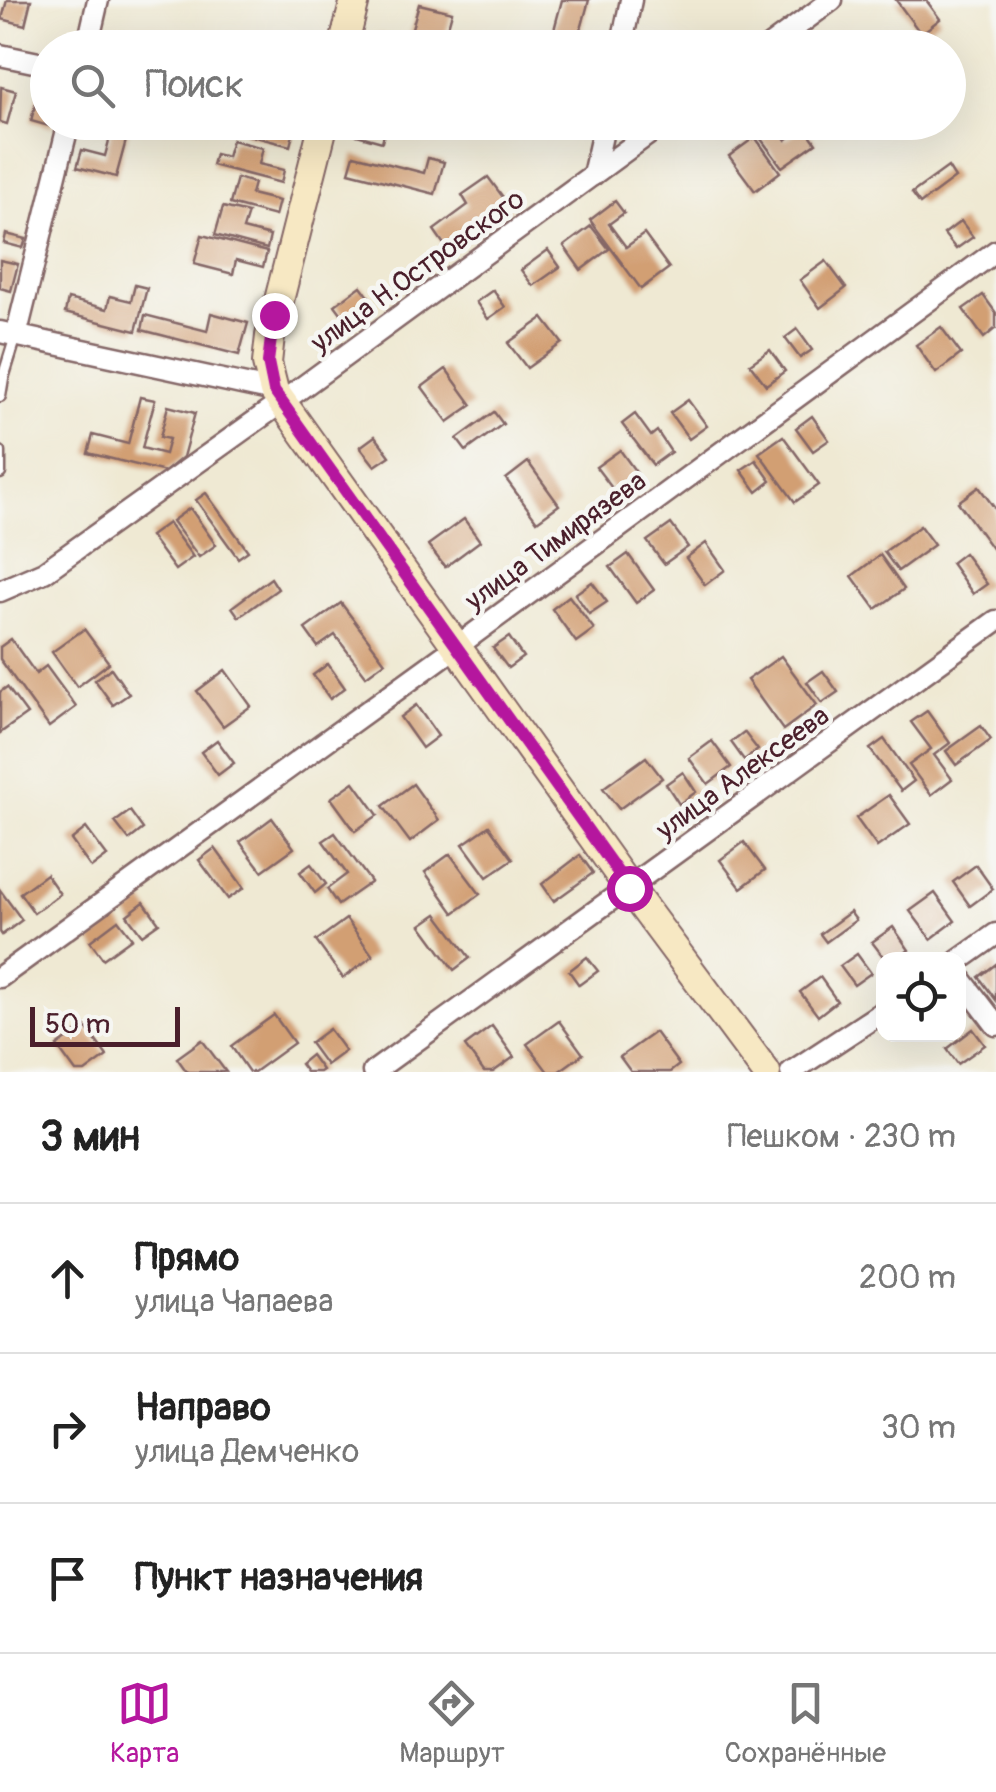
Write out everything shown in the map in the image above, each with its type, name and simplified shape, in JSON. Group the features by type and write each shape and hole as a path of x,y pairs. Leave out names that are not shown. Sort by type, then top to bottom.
{"street":[{"path":"91,30 98,0"},
{"path":"348,30 355,0"},
{"path":"624,30 631,0"},
{"path":"791,30 832,0"},
{"path":"0,55 30,61"},
{"path":"63,140 8,334 278,397"},
{"path":"319,140 270,336 268,362 278,397 629,888 766,1072"},
{"path":"593,175 600,140"},
{"name":"улица Н.Островского","path":"0,591 44,572 278,397 641,140"},
{"name":"улица Тимирязева","path":"0,976 996,251"},
{"name":"улица Алексеева","path":"373,1072 996,620"},
{"path":"966,955 996,934"},
{"path":"966,986 996,1025"},
{"path":"791,1072 876,1016"}],"lane":[{"path":"0,396 8,334"},
{"path":"0,452 0,473"}],"building":[{"path":"7,0 31,0 25,25 2,19"},
{"path":"562,0 589,0 581,30 554,30"},
{"path":"896,0 926,0 940,19 926,30 918,30"},
{"path":"419,4 452,12 447,30 411,30"},
{"path":"1,87 16,91 7,124 0,122"},
{"path":"109,140 126,140 116,177 77,167 82,150 105,156"},
{"path":"232,140 263,148 259,164 284,170 281,183 212,165 215,154 227,157"},
{"path":"267,140 292,140 290,146"},
{"path":"751,140 757,140 780,172 755,191 729,156"},
{"path":"762,140 814,140 816,143 782,167"},
{"path":"354,155 424,173 428,158 444,162 435,194 349,172"},
{"path":"948,167 955,178 920,204 912,193"},
{"path":"488,177 511,208 450,253 434,230 468,205 462,195"},
{"path":"237,178 254,183 251,194 279,201 275,216 230,204"},
{"path":"615,201 624,213 609,224 626,247 644,234 669,268 641,289 590,220"},
{"path":"223,207 248,213 243,229 270,236 267,249 215,235"},
{"path":"961,221 973,237 956,249 944,234"},
{"path":"591,226 609,249 581,270 564,246"},
{"path":"6,234 26,239 23,248 4,243"},
{"path":"202,235 267,252 263,267 236,260 233,274 194,264"},
{"path":"548,250 560,267 533,286 521,270"},
{"path":"0,260 18,264 11,291 0,288"},
{"path":"826,261 846,288 820,308 800,280"},
{"path":"135,285 147,288 136,331 65,313 68,299 107,309 110,296 131,301"},
{"path":"361,286 376,306 350,325 335,305"},
{"path":"493,290 505,307 488,319 476,302"},
{"path":"983,295 996,313 996,328 984,338 963,309"},
{"path":"211,313 248,323 239,355 142,330 145,315 207,331"},
{"path":"543,318 562,343 527,368 508,343"},
{"path":"941,327 961,354 936,373 916,345"},
{"path":"797,329 812,350 800,358 785,338"},
{"path":"770,350 785,371 766,385 750,364"},
{"path":"446,369 472,405 448,422 422,387"},
{"path":"140,397 155,400 142,448 165,454 169,439 160,437 168,406 195,413 183,457 165,472 88,453 93,435 128,444"},
{"path":"688,400 707,426 689,439 670,413"},
{"path":"494,412 503,424 466,451 457,439"},
{"path":"635,414 651,436 657,431 671,452 653,465 622,424"},
{"path":"812,416 829,440 813,451 796,428"},
{"path":"375,436 390,456 375,466 360,447"},
{"path":"783,436 819,485 795,502 759,453"},
{"path":"620,450 638,475 615,492 596,467"},
{"path":"756,460 771,481 757,492 741,470"},
{"path":"528,462 559,505 537,521 506,479"},
{"path":"979,487 996,510 996,554 958,502"},
{"path":"206,493 248,551 238,558 196,500"},
{"path":"190,508 216,545 199,557 172,521"},
{"path":"464,519 480,541 445,567 428,545"},
{"path":"168,523 193,557 175,570 150,536"},
{"path":"671,524 688,547 664,564 647,541"},
{"path":"920,526 934,545 898,571 884,552"},
{"path":"706,543 725,570 705,585 686,558"},
{"path":"964,553 987,584 973,594 951,563"},
{"path":"628,554 654,590 636,603 610,567"},
{"path":"880,555 904,589 876,609 852,576"},
{"path":"271,578 278,589 239,617 232,607"},
{"path":"592,582 607,602 589,614 575,594"},
{"path":"569,596 594,629 576,642 552,609"},
{"path":"341,603 385,662 366,676 335,635 318,647 305,629"},
{"path":"84,629 109,663 77,687 52,652"},
{"path":"509,637 523,657 508,668 493,648"},
{"path":"11,639 36,674 46,666 76,707 49,727 0,659 0,647"},
{"path":"781,656 817,705 783,730 747,680"},
{"path":"328,664 345,688 330,699 313,675"},
{"path":"111,668 129,694 113,705 95,680"},
{"path":"225,670 251,706 223,726 197,691"},
{"path":"823,671 838,692 822,703 807,682"},
{"path":"7,687 27,714 0,733 0,692"},
{"path":"416,705 438,736 422,748 400,717"},
{"path":"927,711 950,743 934,755 952,779 931,795 909,765 931,749 911,722"},
{"path":"981,726 991,740 956,765 946,751"},
{"path":"744,732 758,750 744,760 731,742"},
{"path":"884,739 914,781 901,791 870,749"},
{"path":"217,740 234,763 218,775 201,752"},
{"path":"712,741 731,767 708,784 689,758"},
{"path":"646,757 662,778 619,809 603,788"},
{"path":"683,772 696,792 679,804 666,784"},
{"path":"354,782 378,815 355,831 331,798"},
{"path":"413,784 439,820 410,842 383,806"},
{"path":"889,795 910,824 877,847 856,818"},
{"path":"130,811 143,829 129,840 115,822"},
{"path":"272,818 294,848 262,871 240,842"},
{"path":"489,826 513,859 487,877 463,844"},
{"path":"86,828 107,856 91,868 71,840"},
{"path":"335,833 371,882 338,905 327,889 347,874 323,841"},
{"path":"744,842 765,870 741,888 720,860"},
{"path":"215,848 244,888 228,899 199,860"},
{"path":"450,854 480,894 454,913 425,872"},
{"path":"580,855 593,873 554,901 542,884"},
{"path":"311,864 326,884 315,893 300,872"},
{"path":"976,865 993,889 970,906 953,882"},
{"path":"46,874 60,894 34,913 20,893"},
{"path":"0,890 22,920 2,935 0,932"},
{"path":"935,893 955,921 931,939 910,911"},
{"path":"144,902 159,923 142,935 127,915"},
{"path":"850,912 856,920 826,942 820,934"},
{"path":"437,914 470,958 454,970 421,925"},
{"path":"346,919 373,956 343,978 316,941"},
{"path":"118,920 132,938 103,959 90,941"},
{"path":"893,927 909,950 880,952 872,942"},
{"path":"857,954 871,973 854,985 840,966"},
{"path":"587,957 598,971 579,985 569,971"},
{"path":"996,964 996,1000 979,977"},
{"path":"820,977 837,1001 818,1016 800,992"},
{"path":"274,1015 294,1043 249,1072 231,1046"},
{"path":"559,1021 583,1054 558,1072 548,1072 527,1044"},
{"path":"85,1026 107,1056 85,1072 76,1072 57,1046"},
{"path":"492,1026 514,1057 493,1072 484,1072 465,1046"},
{"path":"329,1029 345,1051 326,1065 310,1043"},
{"path":"973,1029 985,1045 958,1064 947,1049 956,1042 966,1042 966,1034"},
{"path":"655,1032 679,1065 670,1072 631,1072 620,1057"},
{"path":"202,1040 226,1072 187,1072 177,1058"},
{"path":"311,1055 322,1070 319,1072 306,1072 300,1064"}],"route":[{"path":"274,315 268,362 274,391 629,888"}]}
